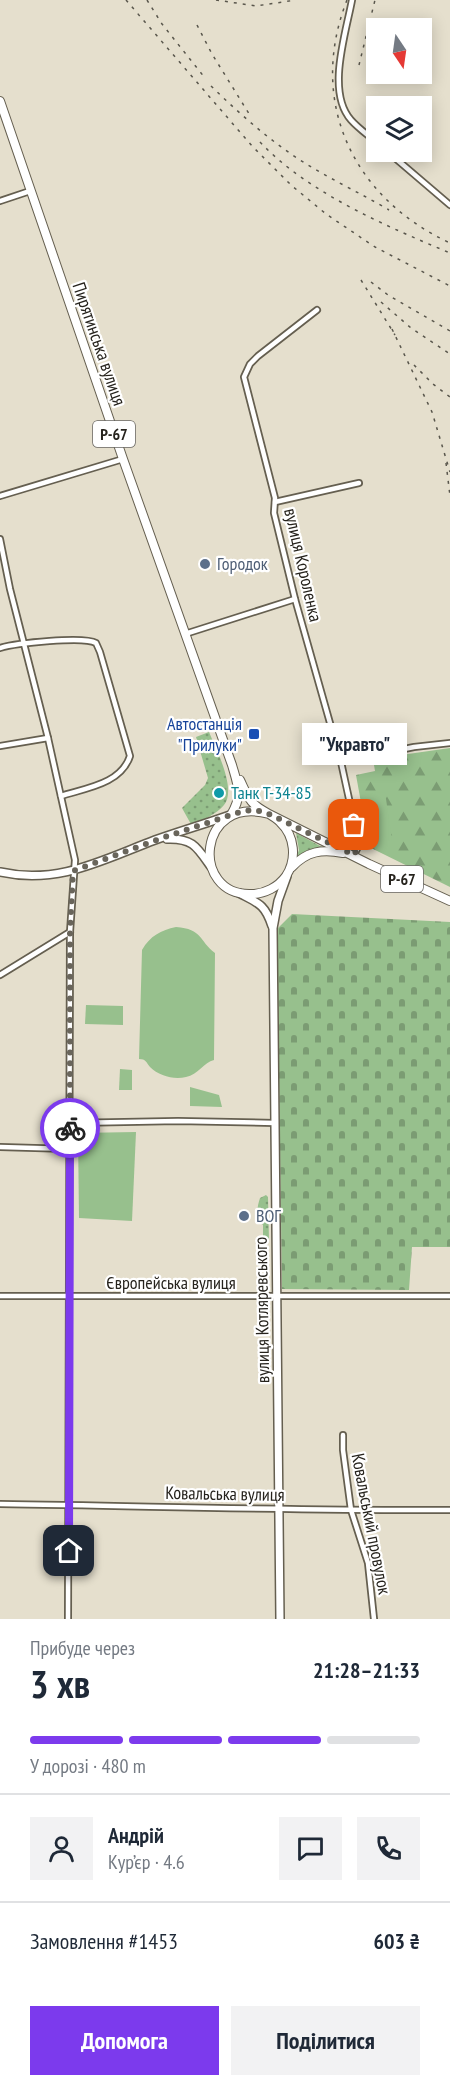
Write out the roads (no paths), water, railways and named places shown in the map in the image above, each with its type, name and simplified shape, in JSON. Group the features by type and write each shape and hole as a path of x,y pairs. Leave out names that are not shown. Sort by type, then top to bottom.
{"main road":[{"name":"Пирятинська вулиця","path":"0,101 184,634 232,765"},
{"name":"Р-67","path":"232,765 249,799 280,821 288,832 293,844 293,858 289,871"},
{"name":"Р-67","path":"231,815 239,798 239,789 232,765"},
{"name":"Р-67","path":"211,867 209,855 212,837 221,822 231,815 250,811 269,814 450,901"},
{"path":"0,872 37,876 73,871 231,815"},
{"path":"159,839 180,839 190,842 200,851 217,878 226,886 262,905 268,913 273,928"},
{"name":"Р-67","path":"237,892 249,895 267,891 282,881 300,858 318,851 331,850 354,855"},
{"name":"вулиця Котляревського","path":"280,1619 273,928 278,901 289,871"}],"street":[{"path":"352,0 338,77 340,99 350,118 366,133"},
{"path":"400,162 450,205"},
{"path":"0,201 30,191"},
{"name":"вулиця Короленка","path":"317,310 258,356 244,377 275,502 274,513 341,762 359,845 354,855"},
{"path":"0,496 123,459"},
{"path":"275,502 359,483"},
{"path":"0,539 75,860 70,932 68,1619"},
{"path":"184,634 296,599"},
{"path":"0,648 85,640 96,644 130,756 128,763 119,774 108,781 61,796"},
{"path":"0,746 48,738"},
{"path":"341,762 414,747 450,743"},
{"path":"0,975 70,932"},
{"path":"70,1123 178,1121 274,1124"},
{"path":"0,1147 70,1149"},
{"name":"Європейська вулиця","path":"0,1296 450,1296"},
{"name":"Ковальський провулок","path":"343,1435 351,1510 368,1563 374,1619"},
{"name":"Ковальська вулиця","path":"0,1504 450,1510"}],"railway":[{"path":"126,0 252,146 291,185 326,214 375,247 450,286"},
{"path":"147,0 162,24 205,78"},
{"path":"216,0 256,6 296,0"},
{"path":"347,0 336,38 333,75 336,110 347,143 364,173 387,200 416,224 450,243"},
{"path":"359,65 375,0"},
{"path":"197,25 251,117"},
{"path":"211,86 257,128 282,147 318,171 389,210"},
{"path":"260,142 301,177 349,207 450,253"},
{"path":"361,280 395,335"},
{"path":"371,282 388,295 450,331"},
{"path":"381,302 411,328 450,354"},
{"path":"392,329 432,412 450,472"},
{"path":"414,365 450,397"},
{"path":"446,463 450,496"}],"place":[{"name":"Городок","path":"205,564"},
{"name":"Автостанція \"Прилуки\"","path":"254,734"},
{"name":"Танк Т-34-85","path":"219,793"},
{"name":"\"Укравто\"","path":"354,825"},
{"name":"ВОГ","path":"244,1216"}]}
